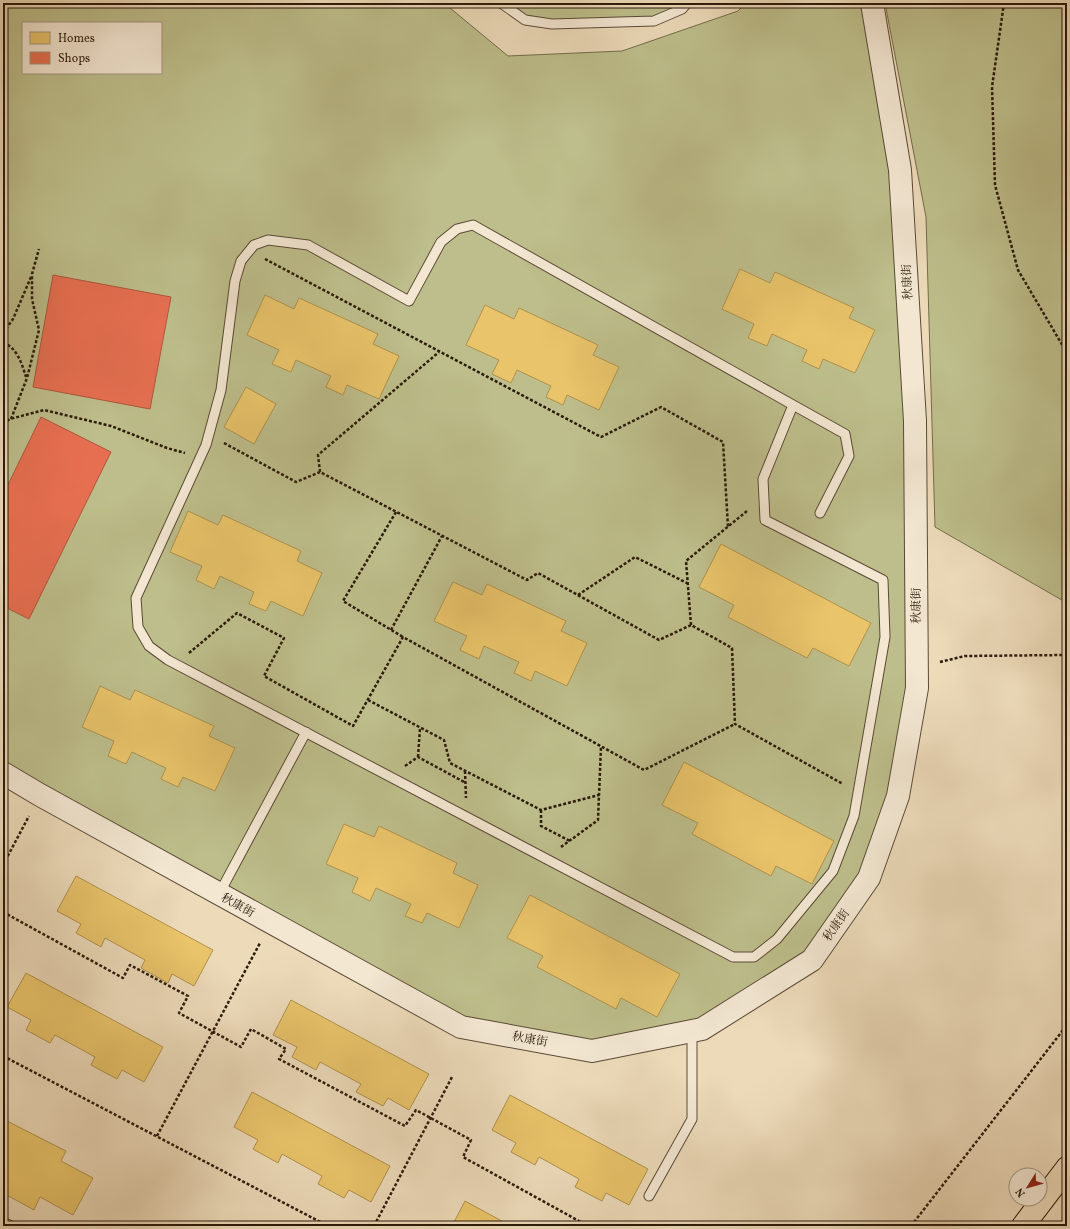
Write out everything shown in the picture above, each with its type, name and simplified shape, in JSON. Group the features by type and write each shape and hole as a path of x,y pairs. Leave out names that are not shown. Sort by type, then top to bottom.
{"main road":[{"path":"1023,1226 1067,1168"}],"street":[{"name":"秋康街","path":"3,773 40,796 461,1027 592,1051 702,1029 812,960 868,878 898,796 917,688 915,421 900,170 872,3"}],"lane":[{"path":"501,3 525,20 552,24 654,21 682,9 687,3"},
{"path":"793,405 763,479 765,520 883,580 885,637 854,816 833,872 777,939 754,957 734,957 168,660 149,646 138,627 136,598 201,458 209,436 221,390 235,281 241,261 254,245 268,240 308,245 409,301 441,242 457,229 473,225 845,434 849,456 820,513"},
{"path":"219,894 306,732"},
{"path":"649,1196 692,1119 692,1031"},
{"path":"3,1222 11,1226"}],"path":[{"path":"1004,3 992,86 995,185 1018,270 1067,353"},
{"path":"3,333 13,320 32,274 38,248"},
{"path":"249,251 601,437 661,407 723,442 728,527"},
{"path":"10,420 27,378 39,330 32,299 32,274"},
{"path":"3,343 9,345 21,360 27,378"},
{"path":"320,472 318,455 439,352"},
{"path":"3,424 10,420 44,410 111,426 167,448 201,458"},
{"path":"209,436 296,482 320,472"},
{"path":"320,472 527,580 538,574 659,640 691,625"},
{"path":"691,625 686,561 747,510 765,520"},
{"path":"396,512 342,601 403,637 644,770 735,724"},
{"path":"391,630 442,536"},
{"path":"578,595 636,557 688,583"},
{"path":"176,664 237,613 284,638 264,676 354,726 403,637"},
{"path":"691,625 732,648 735,724"},
{"path":"917,668 965,656 1067,655"},
{"path":"368,700 444,740 450,763 541,810 599,795"},
{"path":"735,724 858,792"},
{"path":"418,757 420,728"},
{"path":"546,858 598,820 601,746"},
{"path":"390,776 418,757"},
{"path":"418,757 466,783"},
{"path":"465,771 467,816"},
{"path":"3,865 40,796"},
{"path":"541,810 541,826 570,840"},
{"path":"3,912 123,978 130,965 188,996 179,1013 241,1047 251,1030 286,1049 279,1059 405,1126 416,1110 470,1140 463,1157 588,1226"},
{"path":"157,1136 214,1032 271,922"},
{"path":"911,1226 1067,1025"},
{"path":"3,1056 328,1226"},
{"path":"374,1226 452,1077"}],"green space":[{"path":"3,3 444,3 508,56 622,51 738,11 746,3 872,3 900,170 917,688 869,878 812,960 702,1029 592,1051 461,1027 3,773"},
{"path":"504,3 687,3 654,21 525,20"},
{"path":"885,3 1067,3 1067,603 935,527 926,217"}],"building: Homes":[{"path":"740,269 770,283 775,272 854,308 849,318 875,330 855,373 823,359 819,369 802,361 807,350 772,334 767,346 748,338 754,324 722,309"},
{"path":"265,295 294,309 299,298 378,334 373,344 399,356 379,399 347,385 343,395 326,387 331,376 296,360 291,372 272,364 279,350 247,335"},
{"path":"485,305 514,319 519,308 598,345 593,355 619,367 599,410 567,395 563,405 546,397 551,386 517,370 511,383 492,374 499,360 466,345"},
{"path":"246,387 276,404 254,444 224,427"},
{"path":"188,511 218,525 223,515 301,551 297,561 322,573 303,616 271,601 266,611 249,604 254,592 220,576 214,589 196,580 202,566 170,552"},
{"path":"721,544 871,623 849,666 813,648 807,658 728,617 734,605 699,587"},
{"path":"453,582 482,595 487,584 566,621 561,631 587,643 567,686 535,671 531,681 514,673 519,662 484,646 479,659 460,650 467,636 434,621"},
{"path":"100,686 130,700 135,690 214,726 209,736 235,748 215,791 183,777 178,787 161,779 166,768 132,752 126,764 108,756 114,741 82,727"},
{"path":"684,762 834,841 812,884 776,866 771,876 692,834 698,823 662,805"},
{"path":"344,824 374,837 379,826 457,863 453,873 478,885 459,928 427,913 422,923 405,916 411,904 376,888 370,901 352,892 358,878 326,864"},
{"path":"76,876 213,950 194,986 172,974 168,983 141,968 145,960 105,938 101,947 76,933 81,924 57,911"},
{"path":"530,895 680,974 657,1017 621,998 616,1009 537,967 543,956 507,938"},
{"path":"26,973 163,1047 144,1082 122,1070 117,1079 91,1065 95,1057 55,1035 50,1043 26,1030 31,1020 7,1007"},
{"path":"291,1000 429,1074 409,1110 388,1098 383,1106 356,1092 361,1084 320,1062 316,1070 292,1057 297,1047 273,1035"},
{"path":"252,1092 390,1166 371,1202 349,1190 344,1198 318,1184 322,1176 282,1154 278,1163 253,1149 258,1140 234,1127"},
{"path":"510,1095 648,1169 629,1205 606,1193 602,1201 575,1187 579,1179 539,1157 535,1165 511,1152 516,1143 492,1130"},
{"path":"3,1119 66,1151 61,1161 93,1178 73,1215 40,1197 34,1210 3,1193"},
{"path":"465,1201 511,1226 452,1226"}],"building: Shops":[{"path":"53,275 171,297 150,409 33,387"},
{"path":"41,417 111,452 29,619 3,606 3,495"}]}
